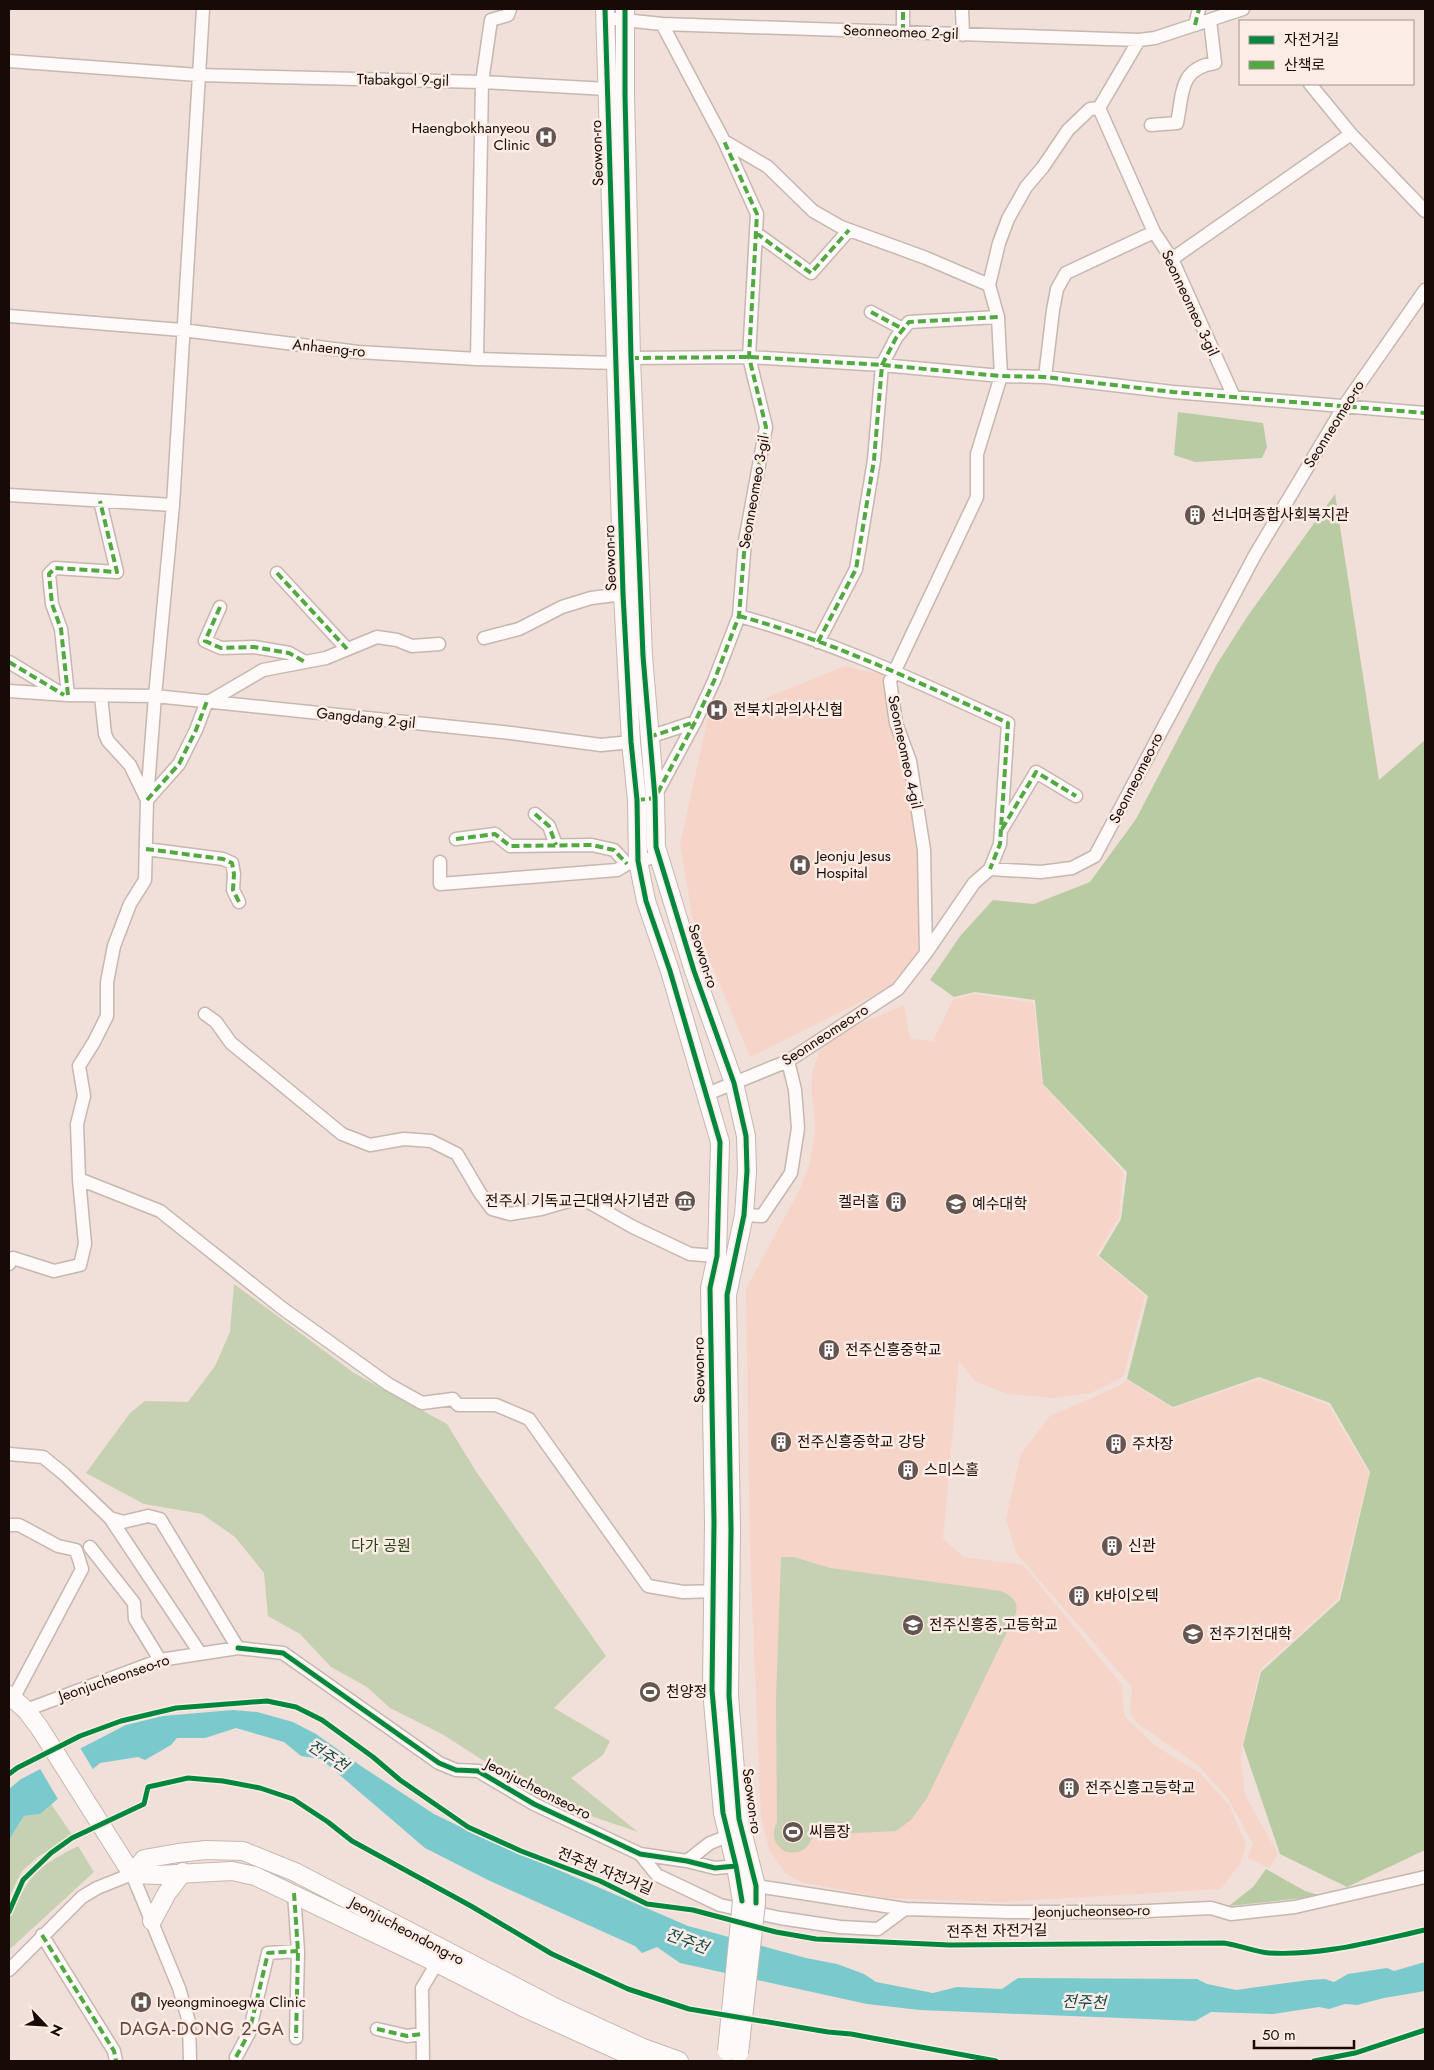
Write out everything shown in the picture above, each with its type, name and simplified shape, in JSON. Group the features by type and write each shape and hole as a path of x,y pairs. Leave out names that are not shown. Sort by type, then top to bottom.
{"street":[{"path":"9,1264 13,1258 54,1272 80,1265 85,1244 77,1124 84,1096 79,1066 107,1016 107,982 114,946 130,904 144,880 147,800 155,696 173,505 182,330 193,190 203,9"},
{"path":"477,359 482,82 491,20 508,15 510,9"},
{"path":"903,9 903,32"},
{"path":"962,9 963,35"},
{"path":"1195,25 1199,9"},
{"name":"Seonneomeo 2-gil","path":"605,13 625,14 662,24 1139,40 1155,38 1243,9"},
{"name":"Seowon-ro","path":"605,13 607,90 623,360 656,847 694,971 734,1084 746,1136 747,1170 744,1215 726,1295 722,1591 712,1690 723,1813 736,1866 751,1897"},
{"name":"Seowon-ro","path":"625,14 623,594 637,800 632,862 670,971 720,1142 717,1256 710,1288 722,1591 729,1706 739,1820 751,1897"},
{"path":"1151,125 1177,123 1186,77 1200,65 1215,63 1210,20"},
{"path":"662,24 724,141 768,167 813,211 849,230 926,258 989,285"},
{"path":"1099,108 1139,40"},
{"name":"Ttabakgol 9-gil","path":"9,62 198,75 482,82 607,90"},
{"path":"1311,85 1351,134 1425,211"},
{"path":"1099,108 1154,232"},
{"path":"1001,376 998,318 989,285 999,243 1008,219 1026,187 1043,167 1068,130 1090,109 1099,108"},
{"path":"1172,260 1351,134"},
{"name":"Seonneomeo 3-gil","path":"724,141 757,214 749,357 766,427 745,541 739,616"},
{"path":"756,233 811,273 849,230"},
{"name":"Seonneomeo 3-gil","path":"1045,377 1057,289 1066,273 1154,232 1172,260 1234,397"},
{"name":"Seonneomeo-ro","path":"707,1094 788,1061 898,988 926,953 974,883 990,869 1042,872 1072,868 1094,856 1255,555 1344,406 1425,290"},
{"path":"871,312 904,329"},
{"name":"Anhaeng-ro","path":"9,316 182,330 358,352 477,359 623,360"},
{"path":"818,642 856,569 874,460 882,365 896,338 909,322 998,318"},
{"path":"623,360 749,357 882,365 1001,376 1045,377 1173,392 1425,413"},
{"name":"Seonneomeo 4-gil","path":"926,953 924,850 910,761 896,723 890,681 978,497 977,454 1001,376"},
{"path":"9,495 173,505"},
{"path":"66,695 61,629 52,604 49,574 55,568 117,572 100,501"},
{"path":"277,572 347,649"},
{"path":"484,638 519,629 562,607 590,598 623,594"},
{"path":"220,607 205,641 221,648 254,647 289,653 304,662"},
{"path":"637,800 654,798 695,722 714,681 739,616"},
{"name":"Seonneomeo 4-gil","path":"739,616 781,628 894,671 1008,723 1000,844 990,869"},
{"path":"147,800 179,764 208,701 264,670 326,658 377,637 397,640 412,646 440,644"},
{"path":"9,662 66,695"},
{"name":"Gangdang 2-gil","path":"9,691 66,695 155,696 510,733 601,745 632,742"},
{"path":"101,696 105,734 108,741 130,765 147,800"},
{"path":"649,738 695,722"},
{"path":"1001,830 1036,772 1076,796"},
{"path":"535,814 549,826 556,846"},
{"path":"456,839 495,834 510,846 592,845 614,850 632,862"},
{"path":"146,850 223,858 232,863 234,874 232,890 239,902"},
{"path":"440,862 440,884 617,870 632,862 659,856"},
{"path":"205,1014 216,1022 231,1043 342,1134 370,1145 404,1139 431,1141 456,1154 492,1209 510,1214 541,1209 572,1200 587,1201 633,1227 690,1254 717,1256"},
{"path":"744,1215 762,1216 791,1173 798,1128 795,1090 788,1061"},
{"path":"80,1179 160,1211 289,1313 388,1384 422,1403 453,1399 458,1405 496,1404 529,1419 648,1586 683,1592 722,1591"},
{"path":"9,1454 43,1457 64,1474 110,1518 200,1653"},
{"path":"110,1518 123,1522 148,1516 160,1519 238,1648"},
{"path":"9,1525 19,1525 58,1546 76,1550 82,1569 14,1702 39,1727 132,1874 179,1988 188,2022 190,2061"},
{"path":"90,1547 134,1603 135,1619 160,1660"},
{"name":"Jeonjucheonseo-ro","path":"14,1702 160,1660 238,1648 283,1653 439,1764 456,1770 478,1771 534,1804 640,1854 687,1861 715,1868 736,1866"},
{"path":"687,1861 710,1843 728,1836"},
{"name":"Jeonjucheondong-ro","path":"132,1874 144,1859 206,1850 243,1851 295,1872 558,2010 643,2048 679,2061"},
{"path":"640,1854 657,1875 720,1905 780,1918 840,1927 878,1929 905,1909"},
{"name":"Jeonjucheondong-ro","path":"9,1970 82,1897 97,1888 132,1874 158,1875 183,1872 232,1871 255,1876 294,1893 632,2060"},
{"path":"152,1921 167,1893 183,1872"},
{"name":"Jeonjucheonseo-ro","path":"751,1897 905,1909 1126,1912 1211,1908 1231,1914 1295,1907 1425,1878"},
{"path":"294,1893 298,1951 296,2038"},
{"path":"733,2057 751,1897"},
{"path":"42,1935 107,2039 114,2051 116,2061"},
{"path":"236,2057 249,2033 268,1953 298,1951"},
{"name":"Jeonjucheondong-ro","path":"423,2061 422,1988 437,1962"},
{"path":"377,2029 407,2036 422,2034"}],"shaded area":[{"name":"Jeonju Jesus Hospital","path":"845,666 883,675 892,726 903,752 911,801 919,886 918,952 905,980 750,1057 693,919 680,845 708,717 762,700"},
{"name":"전주신흥중,고등학교","path":"974,994 1034,1003 1042,1084 1123,1172 1119,1217 1096,1255 1145,1296 1123,1377 1091,1393 1054,1398 1009,1394 976,1382 959,1361 943,1539 964,1557 1023,1565 1122,1685 1124,1716 1154,1745 1201,1774 1230,1807 1246,1845 1241,1862 1221,1889 1000,1902 884,1898 801,1882 785,1873 769,1849 761,1816 750,1553 746,1289 799,1191 810,1163 815,1132 811,1090 812,1073 824,1039 904,1005 910,1039 933,1041 953,1000"},
{"name":"전주기전대학","path":"1260,1379 1328,1405 1369,1473 1338,1599 1260,1670 1242,1744 1241,1762 1245,1795 1278,1854 1269,1868 1248,1858 1253,1844 1228,1798 1198,1765 1137,1723 1130,1713 1132,1687 1016,1553 1006,1519 1021,1454 1050,1416 1119,1386 1126,1380 1173,1408"}],"green space":[{"path":"1178,412 1263,423 1267,447 1262,458 1195,462 1174,455"},
{"path":"1335,494 1379,780 1425,740 1425,1850 1347,1887 1280,1854 1243,1745 1261,1672 1340,1600 1370,1472 1330,1403 1259,1377 1173,1407 1127,1379 1148,1296 1099,1256 1121,1219 1127,1172 1043,1084 1035,1000 975,992 954,997 930,980 961,935 993,900 1034,904 1090,882 1136,819 1217,664 1247,617"},
{"name":"다가 공원","path":"234,1284 354,1373 447,1424 477,1473 606,1656 554,1708 610,1741 603,1755 571,1778 638,1832 585,1814 506,1775 442,1734 390,1708 367,1687 331,1667 300,1634 268,1616 264,1573 235,1537 202,1514 144,1504 86,1473 130,1413 145,1401 188,1402 215,1366 230,1332"},
{"path":"781,1557 794,1557 830,1568 1001,1591 1015,1602 1016,1613 927,1798 911,1820 896,1831 813,1835 806,1848 794,1853 784,1851 775,1841 774,1830 777,1822 776,1700"},
{"path":"51,1804 73,1836 39,1856 22,1871 9,1897 9,1840 24,1816 40,1814"},
{"path":"78,1846 94,1872 9,1950 9,1912 28,1883 44,1866"},
{"path":"1266,1869 1305,1891 1322,1896 1229,1906 1253,1887"}],"water":[{"name":"전주천","path":"233,1710 257,1712 293,1722 316,1734 434,1814 477,1835 688,1926 806,1958 837,1964 864,1974 876,1982 933,1993 957,1987 1002,1989 1018,1978 1197,1979 1207,1984 1236,1990 1309,1980 1325,1979 1334,1982 1348,1974 1387,1968 1394,1971 1425,1962 1425,1991 1357,2005 1345,2004 1329,2009 1319,2007 1273,2014 1211,2012 1195,2021 920,2010 867,2004 680,1963 657,1947 642,1953 635,1946 488,1880 425,1848 321,1759 301,1756 284,1742 236,1728 205,1738 177,1738 171,1745 145,1760 138,1757 100,1763 40,1814 24,1816 9,1840 9,1789 21,1779 126,1725 163,1716"}],"pier":[{"path":"79,1746 94,1771 59,1801 39,1767"}],"marked path":[{"path":"903,9 903,32"},
{"path":"1195,25 1199,9"},
{"path":"637,800 655,798 714,681 739,616 745,541 766,427 749,357 757,214 724,141"},
{"path":"756,233 811,273 849,230"},
{"path":"871,312 903,329"},
{"path":"818,642 856,569 874,460 882,365 896,338 909,322 998,317"},
{"path":"631,358 749,357 882,365 1001,376 1045,377 1173,392 1425,413"},
{"path":"68,695 61,629 52,604 49,574 55,568 117,572 100,501"},
{"path":"277,573 347,649"},
{"path":"220,607 205,641 221,648 254,647 289,653 305,662"},
{"path":"739,616 842,650 1008,723 1000,844 990,869"},
{"path":"9,662 64,695"},
{"path":"147,800 179,764 196,730 207,701"},
{"path":"649,737 695,722"},
{"path":"1002,829 1036,772 1076,796"},
{"path":"535,814 549,826 556,845"},
{"path":"456,839 495,834 510,846 592,845 614,850 627,864"},
{"path":"146,849 223,859 232,863 234,874 233,890 239,902"},
{"path":"294,1893 298,1951 296,2038"},
{"path":"42,1935 114,2051 116,2061"},
{"path":"236,2057 249,2033 268,1953 298,1951"},
{"path":"377,2029 407,2036 422,2034"}],"cycle path":[{"path":"605,9 623,594 631,742 637,800 638,861 646,901 670,971 720,1142 717,1256 710,1288 714,1522 712,1690 723,1813 736,1866 742,1901"},
{"path":"625,9 631,358 643,656 655,798 656,847 694,971 734,1083 746,1136 747,1171 744,1215 727,1295 731,1529 729,1696 739,1819 756,1886 756,1903"},
{"path":"238,1648 283,1653 439,1763 456,1770 478,1771 534,1804 640,1854 687,1861 715,1868 736,1866"},
{"name":"전주천 자전거길","path":"9,1774 17,1768 80,1736 121,1721 176,1708 267,1701 296,1707 322,1720 373,1757 400,1780 468,1827 521,1851 600,1881 647,1904 693,1910 776,1932 816,1939 950,1945 1224,1943 1269,1953 1289,1953 1348,1947 1425,1930"},
{"path":"9,1912 23,1880 51,1853 72,1838 144,1804 148,1787 188,1778 223,1781 260,1788 293,1799 328,1822 352,1841 471,1906 552,1954 628,1989 689,2009 828,2032 851,2034 996,2061"},
{"path":"1314,2061 1355,2053 1425,2030"}],"place":[{"name":"Haengbokhanyeou Clinic","path":"546,137"},
{"name":"선너머종합사회복지관","path":"1195,515"},
{"name":"전북치과의사신협","path":"717,710"},
{"name":"Jeonju Jesus Hospital","path":"800,865"},
{"name":"전주시 기독교근대역사기념관","path":"685,1201"},
{"name":"켈러홀","path":"896,1202"},
{"name":"예수대학","path":"956,1204"},
{"name":"전주신흥중학교","path":"829,1350"},
{"name":"전주신흥중학교 강당","path":"781,1442"},
{"name":"주차장","path":"1116,1444"},
{"name":"스미스홀","path":"908,1470"},
{"name":"신관","path":"1112,1546"},
{"name":"K바이오텍","path":"1079,1596"},
{"name":"전주신흥중,고등학교","path":"913,1625"},
{"name":"전주기전대학","path":"1193,1634"},
{"name":"천양정","path":"650,1692"},
{"name":"전주신흥고등학교","path":"1069,1788"},
{"name":"씨름장","path":"793,1832"},
{"name":"Iyeongminoegwa Clinic","path":"141,2002"}],"district":[{"name":"DAGA-DONG 2-GA","path":"202,2029"}]}
